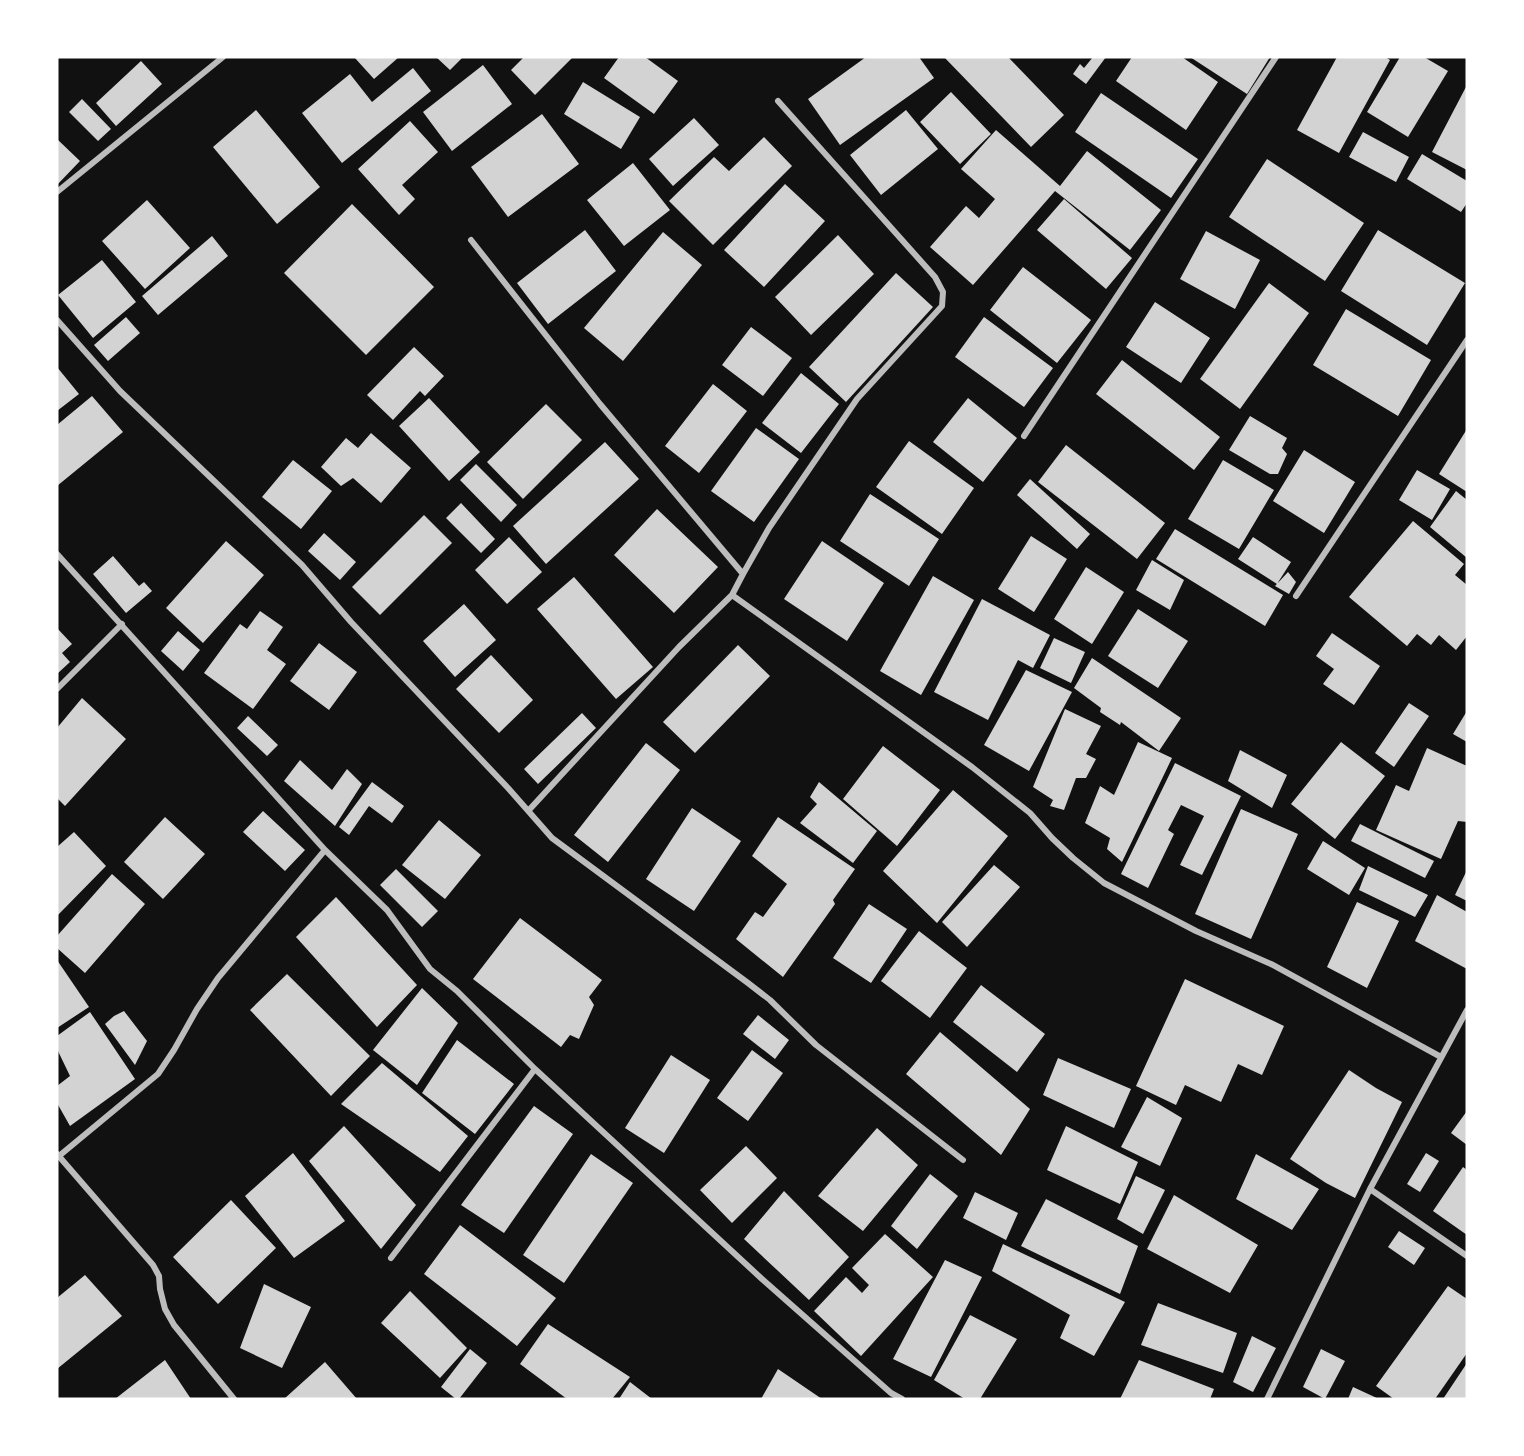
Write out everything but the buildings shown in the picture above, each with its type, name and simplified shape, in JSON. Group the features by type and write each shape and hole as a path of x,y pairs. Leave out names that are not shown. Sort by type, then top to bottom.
{"street":[{"path":"57,192 223,57"},
{"path":"1024,435 1276,57"},
{"path":"529,810 679,647 732,595 769,528 856,399 942,306 943,292 935,277 778,101"},
{"path":"471,240 600,404 743,574"},
{"path":"57,320 120,391 302,565 351,622 529,810 552,838 770,1000 816,1045 963,1160"},
{"path":"1296,596 1467,340"},
{"path":"57,554 326,850 387,910 430,969 762,1279 891,1393 902,1399"},
{"path":"732,595 972,767 1030,813 1073,858 1104,883 1196,931 1271,964 1441,1057"},
{"path":"57,689 122,624"},
{"path":"234,1399 174,1325 165,1309 159,1276 153,1265 58,1155 158,1074 218,978 326,850"},
{"path":"1267,1399 1370,1188 1467,1010"},
{"path":"391,1258 535,1069"},
{"path":"1370,1188 1467,1256"}]}
